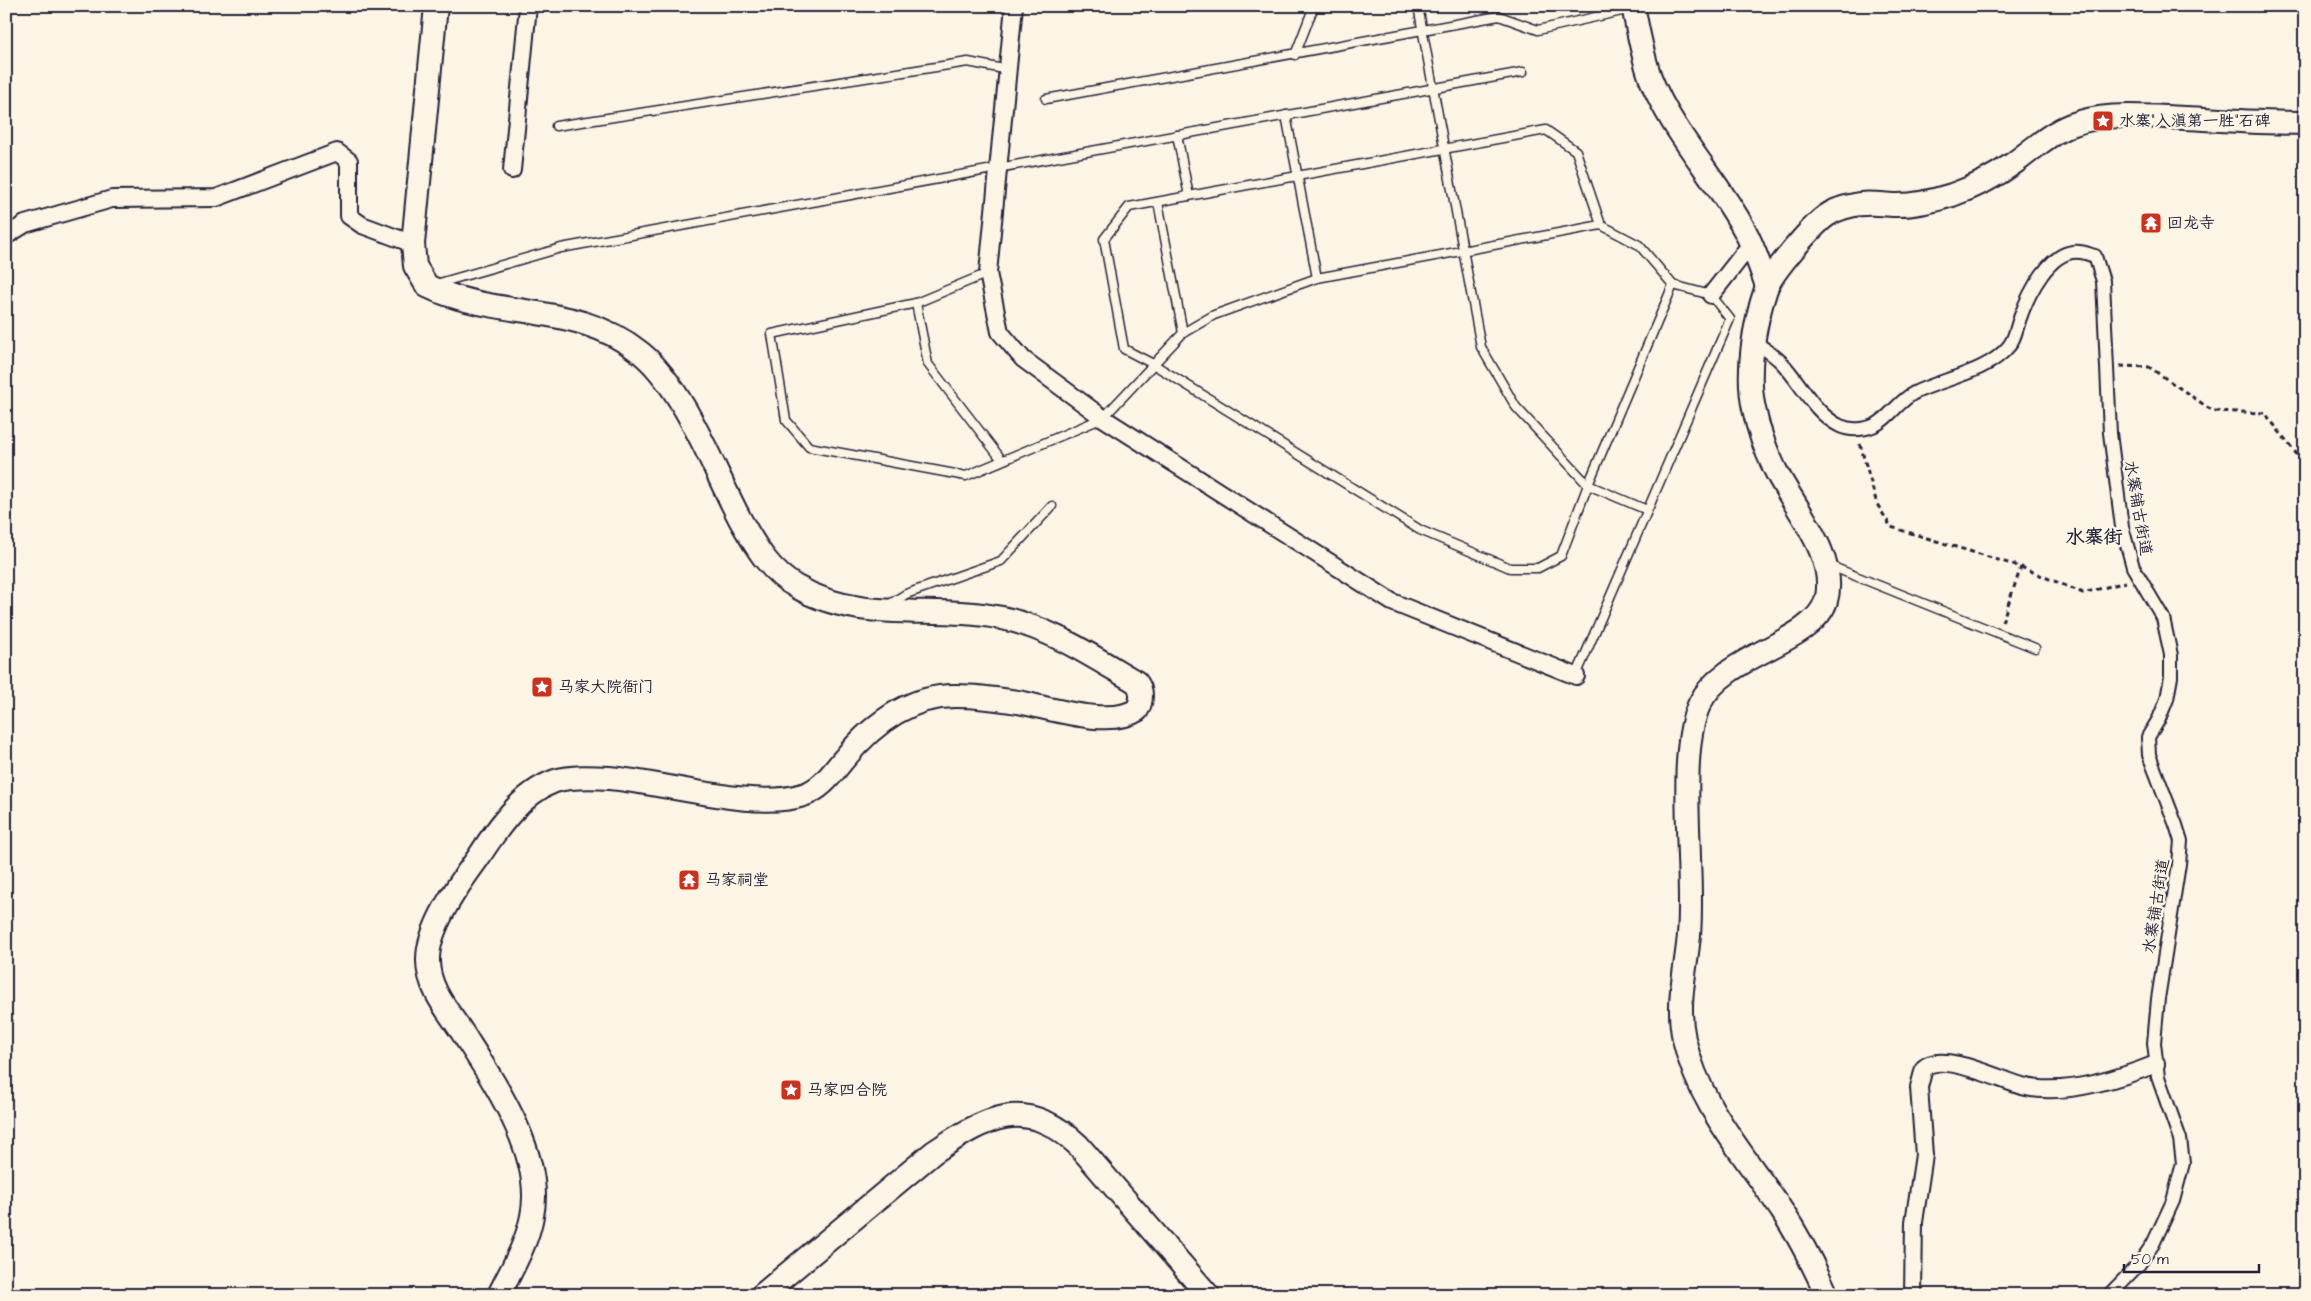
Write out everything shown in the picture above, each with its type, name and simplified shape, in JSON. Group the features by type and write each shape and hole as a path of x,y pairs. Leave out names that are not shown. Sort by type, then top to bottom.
{"main road":[{"path":"436,6 413,244 415,266 427,286 465,301 579,320 627,343 652,363 677,394 747,531 775,572 796,587 824,600 856,608 880,611 970,613 1003,618 1032,626 1064,640 1136,682 1140,689 1140,704 1137,710 1130,715 1108,717 984,697 940,697 906,707 884,720 858,743 820,786 804,795 787,799 751,798 652,783 578,778 549,784 523,802 503,824 470,868 440,919 428,950 427,964 434,986 484,1066 511,1115 533,1181 533,1215 526,1238 499,1295"},
{"path":"1633,8 1650,76 1662,102 1679,132 1734,212 1751,244 1767,286"},
{"path":"1827,1295 1798,1236 1733,1144 1709,1105 1689,1058 1680,1002 1690,921 1688,770 1696,712 1706,693 1720,677 1740,662 1793,634 1816,617 1827,595 1824,563 1808,524 1773,466 1758,425 1751,394 1754,341 1767,286 1814,226 1833,212 1861,204 1916,204 1957,194 1996,175 2060,130 2084,121 2106,117 2138,116 2305,123"},
{"path":"762,1295 842,1226 934,1152 963,1132 987,1121 1020,1115 1049,1123 1078,1145 1208,1295"}],"street":[{"path":"512,170 528,6"},
{"path":"1014,6 988,273 1000,332 1023,359 1103,418 1392,602 1576,676"},
{"path":"6,236 24,224 112,199 216,198 338,152 349,162 349,216 362,225 413,244"},
{"path":"1711,295 1751,244"},
{"name":"水寨铺古街道","path":"1856,429 1863,430 1877,424 1914,393 1978,367 1998,356 2010,345 2034,286 2046,268 2064,254 2078,251 2095,256 2102,281 2110,433 2118,502 2127,549 2138,579 2155,604 2168,634 2171,676 2167,699 2147,743 2153,770 2176,825 2180,841 2179,864 2157,1007 2154,1043 2156,1064 2164,1096 2180,1139 2183,1163 2179,1181 2164,1223 2153,1244 2139,1264 2109,1295"},
{"path":"1754,341 1781,362 1829,419 1841,427 1856,429"},
{"path":"1913,1295 1914,1222 1924,1155 1919,1087 1920,1076 1928,1065 1949,1063 2022,1086 2044,1089 2104,1082 2156,1064"}],"lane":[{"path":"1295,55 1314,6"},
{"path":"1418,6 1481,347 1516,407 1588,485 1647,510"},
{"path":"1497,6 1499,16"},
{"path":"1046,99 1295,55 1499,16 1538,30 1633,8"},
{"path":"556,126 968,62 1009,70"},
{"path":"427,286 561,248 1523,72"},
{"path":"1286,115 1317,278"},
{"path":"1601,225 1576,151 1546,130 1128,207 1104,240 1124,349 1153,364 1420,530 1510,568 1538,568 1561,556 1588,485 1674,285"},
{"path":"1177,135 1189,196"},
{"path":"1158,202 1183,333"},
{"path":"988,273 916,303 772,334 786,420 809,447 966,476 1103,418 1183,333 1214,315 1317,278 1601,225 1639,245 1674,285 1711,295 1730,319 1576,676"},
{"path":"916,303 928,364 1002,460"},
{"path":"880,611 906,594 1001,561 1052,506"},
{"path":"1824,563 2035,648"}],"path":[{"path":"2107,365 2149,368 2213,411 2265,413 2305,465"},
{"path":"1856,429 1876,504 1891,527 2021,567 2084,594 2138,579"},
{"path":"1998,634 2021,567"}],"place":[{"name":"水寨“入滇第一胜”石碑","path":"2103,121"},
{"name":"回龙寺","path":"2151,223"},
{"name":"马家大院衙门","path":"542,687"},
{"name":"马家祠堂","path":"689,880"},
{"name":"马家四合院","path":"791,1090"}],"district":[{"name":"水寨街","path":"2094,537"}]}
